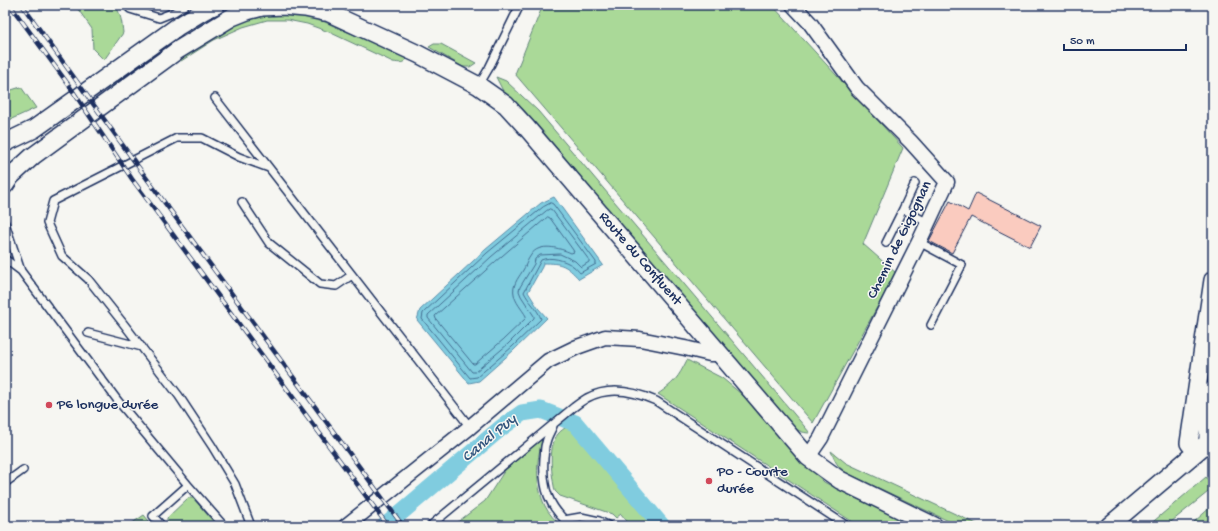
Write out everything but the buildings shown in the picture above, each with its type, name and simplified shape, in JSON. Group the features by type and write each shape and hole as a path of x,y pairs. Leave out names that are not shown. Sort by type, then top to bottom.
{"street":[{"path":"5,143 34,129 171,32 205,10 216,5"},
{"path":"312,5 328,12"},
{"name":"Chemin de Gigognan","path":"793,5 810,23 857,88 911,142 947,182 822,438 808,456"},
{"path":"5,185 11,176 33,156 178,50 232,17 262,7 283,6 328,12"},
{"name":"Route du Confluent","path":"328,12 418,54 479,86 506,105 808,456 840,480 934,526"},
{"path":"1208,445 1189,443 1213,280"},
{"path":"346,526 470,427 548,361 577,347 605,337 640,339 685,348 705,354 721,354"},
{"path":"1208,445 1208,429 1212,398"},
{"path":"1109,526 1208,445"}],"lane":[{"path":"127,5 130,9 160,18 174,12 184,5"},
{"path":"479,86 520,5"},
{"path":"215,98 470,427"},
{"path":"251,526 235,484 179,396 88,279 62,256 47,223 53,201 177,138 202,138 239,157 269,168"},
{"path":"886,243 915,183"},
{"path":"242,202 268,243 320,284 336,286 352,275"},
{"path":"903,209 928,223"},
{"path":"5,223 21,271"},
{"path":"919,242 962,265 931,325"},
{"path":"5,259 21,271 105,385 224,526"},
{"path":"88,333 142,348"},
{"path":"430,526 574,407 599,393 627,391 642,394 656,401 847,526"},
{"path":"554,422 545,443 543,470 546,493 554,508 564,520 572,526"},
{"path":"5,483 23,470"},
{"path":"162,526 153,516 188,485"},
{"path":"564,520 581,517 609,526"}],"green space":[{"path":"75,5 115,5 117,8 121,19 123,33 104,60 93,49 92,29"},
{"path":"543,5 772,5 903,148 863,244 896,273 813,423 515,74"},
{"path":"268,11 311,16 408,58 401,63 393,62 329,32 307,24 287,20 267,20 243,27 214,40 181,61 173,57 221,28"},
{"path":"434,44 441,44 476,63 470,67 463,67 429,47"},
{"path":"496,77 506,81 538,111 810,433 800,431 790,425 539,127 523,109 503,91"},
{"path":"21,87 36,108 5,122 5,92"},
{"path":"687,360 722,378 746,398 760,416 799,458 824,482 915,526 859,526 658,394 675,380"},
{"path":"568,426 652,526 631,526 621,514 616,518 612,514 560,496 555,491 551,462 552,446 558,434"},
{"path":"545,435 539,452 538,461 539,489 547,509 552,517 561,526 456,526 455,524 485,501 505,470"},
{"path":"831,451 846,463 981,526 959,526 847,473 837,464"},
{"path":"1206,477 1213,488 1166,526 1148,526"},
{"path":"188,498 193,498 217,526 172,526 167,521 167,518"},
{"path":"1213,505 1213,526 1197,526 1194,522"},
{"path":"144,515 153,526 128,526"}],"water":[{"path":"554,197 603,265 579,279 567,268 559,264 543,263 528,292 538,308 547,318 479,381 469,383 417,320 420,310 485,250 541,203"}],"waterway":[{"name":"Canal Puy","path":"385,526 501,428 522,413 541,410 575,423 662,526"}],"railway":[{"path":"10,5 68,84 132,179 388,526"},
{"path":"22,5 142,172 403,526"}],"place":[{"name":"P6 longue durée","path":"49,405"},
{"name":"P0 - Courte durée","path":"709,481"}]}
